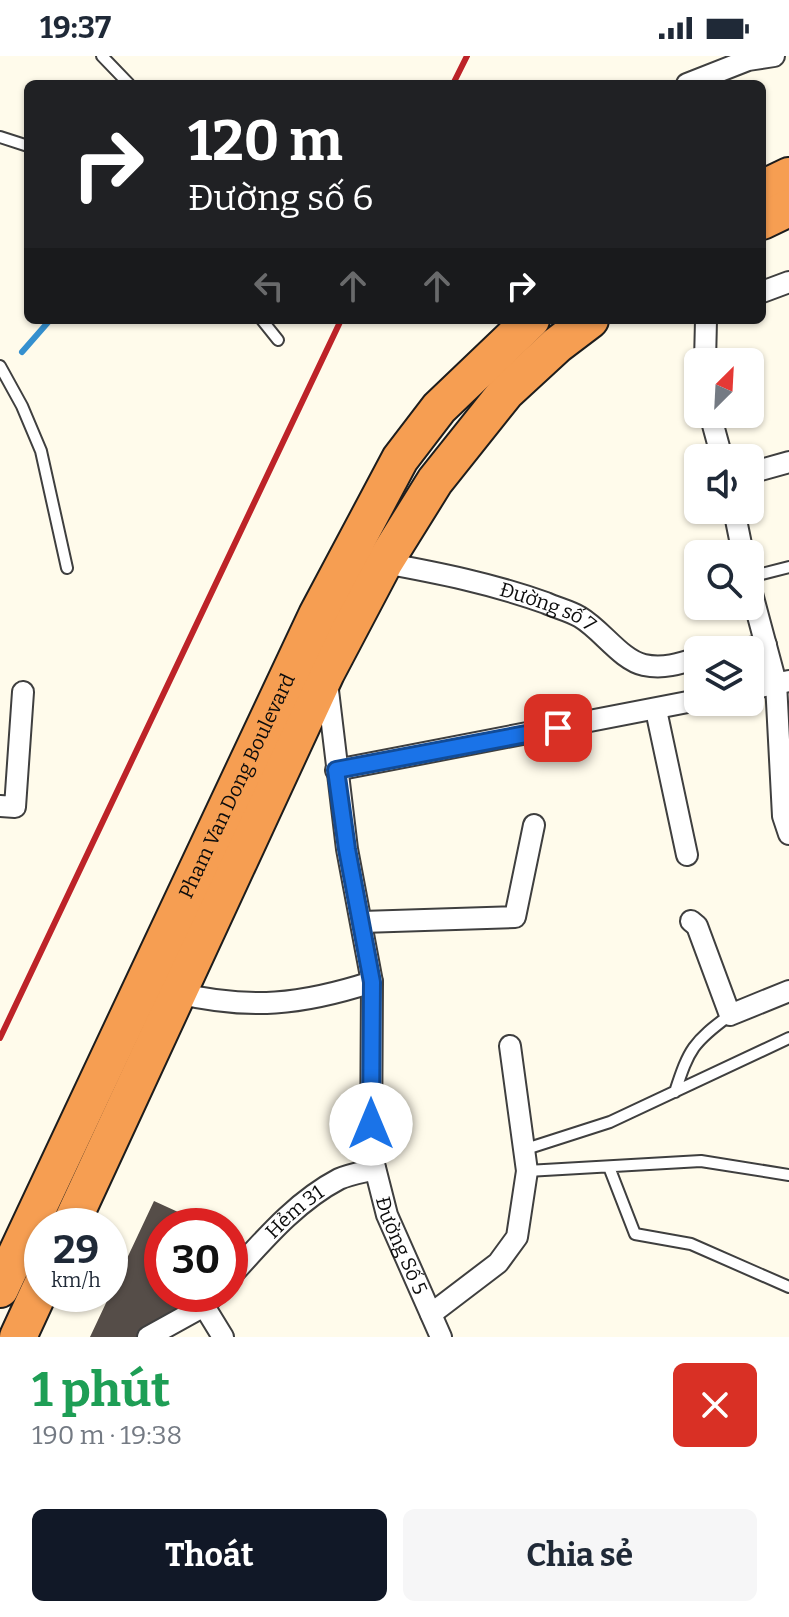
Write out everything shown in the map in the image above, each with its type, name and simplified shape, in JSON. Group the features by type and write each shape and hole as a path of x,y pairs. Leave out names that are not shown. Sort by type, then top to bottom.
{"highway":[{"path":"766,187 789,176"},
{"path":"766,219 789,208"},
{"name":"Pham Van Dong Boulevard","path":"0,1289 317,615 386,484 400,459 439,408 526,324"},
{"name":"Pham Van Dong Boulevard","path":"78,1208 326,673 384,563 435,481 506,392 585,324"},
{"path":"18,1337 30,1312"}],"street":[{"path":"696,80 748,58 774,56"},
{"path":"766,291 789,282"},
{"path":"705,348 706,324"},
{"path":"764,469 789,462"},
{"name":"Đường số 7","path":"384,563 524,595 579,616 605,634 626,657 641,664 666,667 684,662"},
{"path":"759,620 766,645 783,682 783,816 789,834"},
{"name":"Đường Số 5","path":"326,673 347,849 372,982 371,1152 387,1215 441,1337"},
{"path":"0,806 15,807 23,692"},
{"path":"336,770 684,703"},
{"path":"656,710 687,855"},
{"path":"362,922 515,917 534,825"},
{"path":"691,921 697,926 730,1015 789,991"},
{"path":"177,993 202,999 271,1005 326,997 372,982"},
{"path":"431,1314 498,1263 517,1237 527,1171 510,1046"},
{"name":"Hẻm 31","path":"248,1257 273,1230 317,1193 341,1178 375,1169"},
{"path":"148,1337 189,1312"},
{"path":"214,1312 223,1337"}],"lane":[{"path":"102,56 125,80"},
{"path":"0,137 24,145"},
{"path":"265,324 278,340"},
{"path":"0,366 22,406 41,451 67,568"},
{"path":"764,573 789,567"},
{"path":"675,1092 691,1047 730,1015"},
{"path":"526,1149 610,1122 789,1038"},
{"path":"527,1171 701,1161 789,1175"},
{"path":"609,1167 635,1234 691,1244 789,1287"}],"building":[{"path":"154,1201 169,1208 151,1208"},
{"path":"144,1222 144,1312 185,1312 142,1337 90,1337 102,1312 128,1312 128,1256"}],"waterway":[{"path":"22,352 46,324"}],"railway":[{"path":"455,80 467,56"},
{"path":"0,1038 339,324"}],"route":[{"path":"371,1124 372,982 336,770 558,728"}]}
